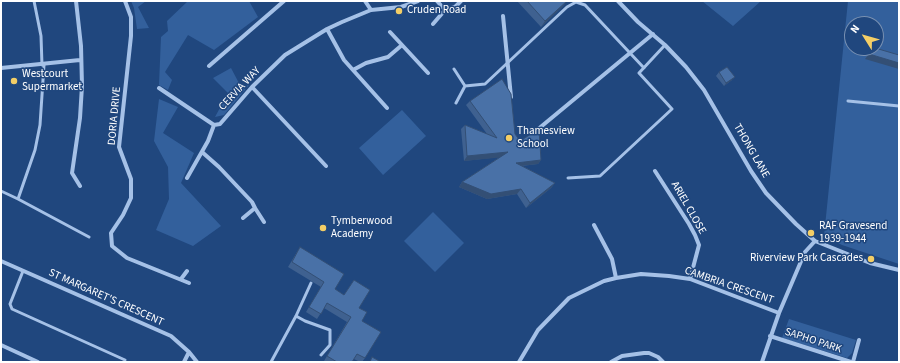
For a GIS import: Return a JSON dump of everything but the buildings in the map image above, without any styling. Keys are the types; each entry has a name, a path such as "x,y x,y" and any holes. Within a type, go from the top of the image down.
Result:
{"street":[{"path":"80,186 72,173 80,118 82,86 80,60 81,46 76,2 82,1"},
{"name":"DORIA DRIVE","path":"125,1 131,17 131,36 119,147 131,178 130,198 123,215 112,233 112,246 127,258 189,283"},
{"path":"209,66 284,1"},
{"path":"365,1 371,10"},
{"name":"CERVIA WAY","path":"187,178 208,141 214,125 220,124 252,87 285,55 327,29 371,10 401,7 418,1"},
{"path":"437,1 445,10"},
{"path":"433,24 445,10 455,7 461,1"},
{"name":"THONG LANE","path":"618,1 681,61 704,90 751,171 766,193 815,241 870,263 899,270"},
{"path":"503,16 511,102"},
{"path":"327,29 341,56 387,108"},
{"path":"390,32 428,73"},
{"path":"537,130 653,34"},
{"path":"353,70 366,62 388,57 402,45"},
{"path":"1,68 43,65 80,60"},
{"path":"252,87 326,166"},
{"path":"159,88 214,125"},
{"path":"202,152 219,167 252,202 264,222"},
{"name":"ARIEL CLOSE","path":"656,171 689,224 699,245 690,279"},
{"path":"244,218 255,208"},
{"path":"594,224 612,259 616,278"},
{"path":"762,362 778,312 805,252 815,241"},
{"name":"ST MARGARET'S CRESCENT","path":"1,261 171,336 189,352 197,362"},
{"path":"181,279 186,271"},
{"name":"CAMBRIA CRESCENT","path":"519,362 538,330 569,298 604,281 616,278 641,274 690,279 778,312"},
{"name":"SAPHO PARK","path":"770,336 852,362 860,340"},
{"path":"1,345 38,362"},
{"path":"184,362 189,352"},
{"path":"611,362 622,356 644,353 649,353 658,357 663,362"}],"lane":[{"path":"18,200 35,150 39,131 43,94 42,36 34,1"},
{"path":"465,86 484,85 567,7 576,2 585,5 644,68"},
{"path":"568,178 600,176 672,109 639,73 665,45"},
{"path":"454,70 465,86"},
{"path":"456,103 465,86"},
{"path":"848,101 899,106"},
{"path":"1,191 89,237"},
{"path":"23,271 10,304 12,309 125,360"},
{"path":"271,362 296,316 311,283"},
{"path":"296,316 330,330 330,345 321,355"}],"shaded area":[{"path":"131,1 146,1 138,7 149,28 137,29 134,8"},
{"path":"188,1 249,1 258,17 214,50 188,35 165,72 172,80 168,90 159,85 161,37 168,31 167,21"},
{"path":"702,1 761,1 733,26"},
{"path":"848,1 899,1 899,264 842,245 824,236 844,40 844,56 884,56 884,16 846,16"},
{"path":"231,68 241,87 249,85 224,115 215,117 228,93 213,78"},
{"path":"159,99 178,107 163,133 194,153 181,183 221,226 193,246 156,230 169,199 168,167 154,141"},
{"path":"402,110 426,136 383,175 359,148"},
{"path":"433,212 464,243 435,272 404,241"},
{"path":"789,319 856,340 852,353 847,358 782,338"}],"place":[{"name":"Cruden Road","path":"399,11"},
{"name":"Westcourt Supermarket","path":"14,81"},
{"name":"Thamesview School","path":"509,138"},
{"name":"Tymberwood Academy","path":"323,228"},
{"name":"RAF Gravesend 1939-1944","path":"811,233"},
{"name":"Riverview Park Cascades","path":"871,259"}]}
